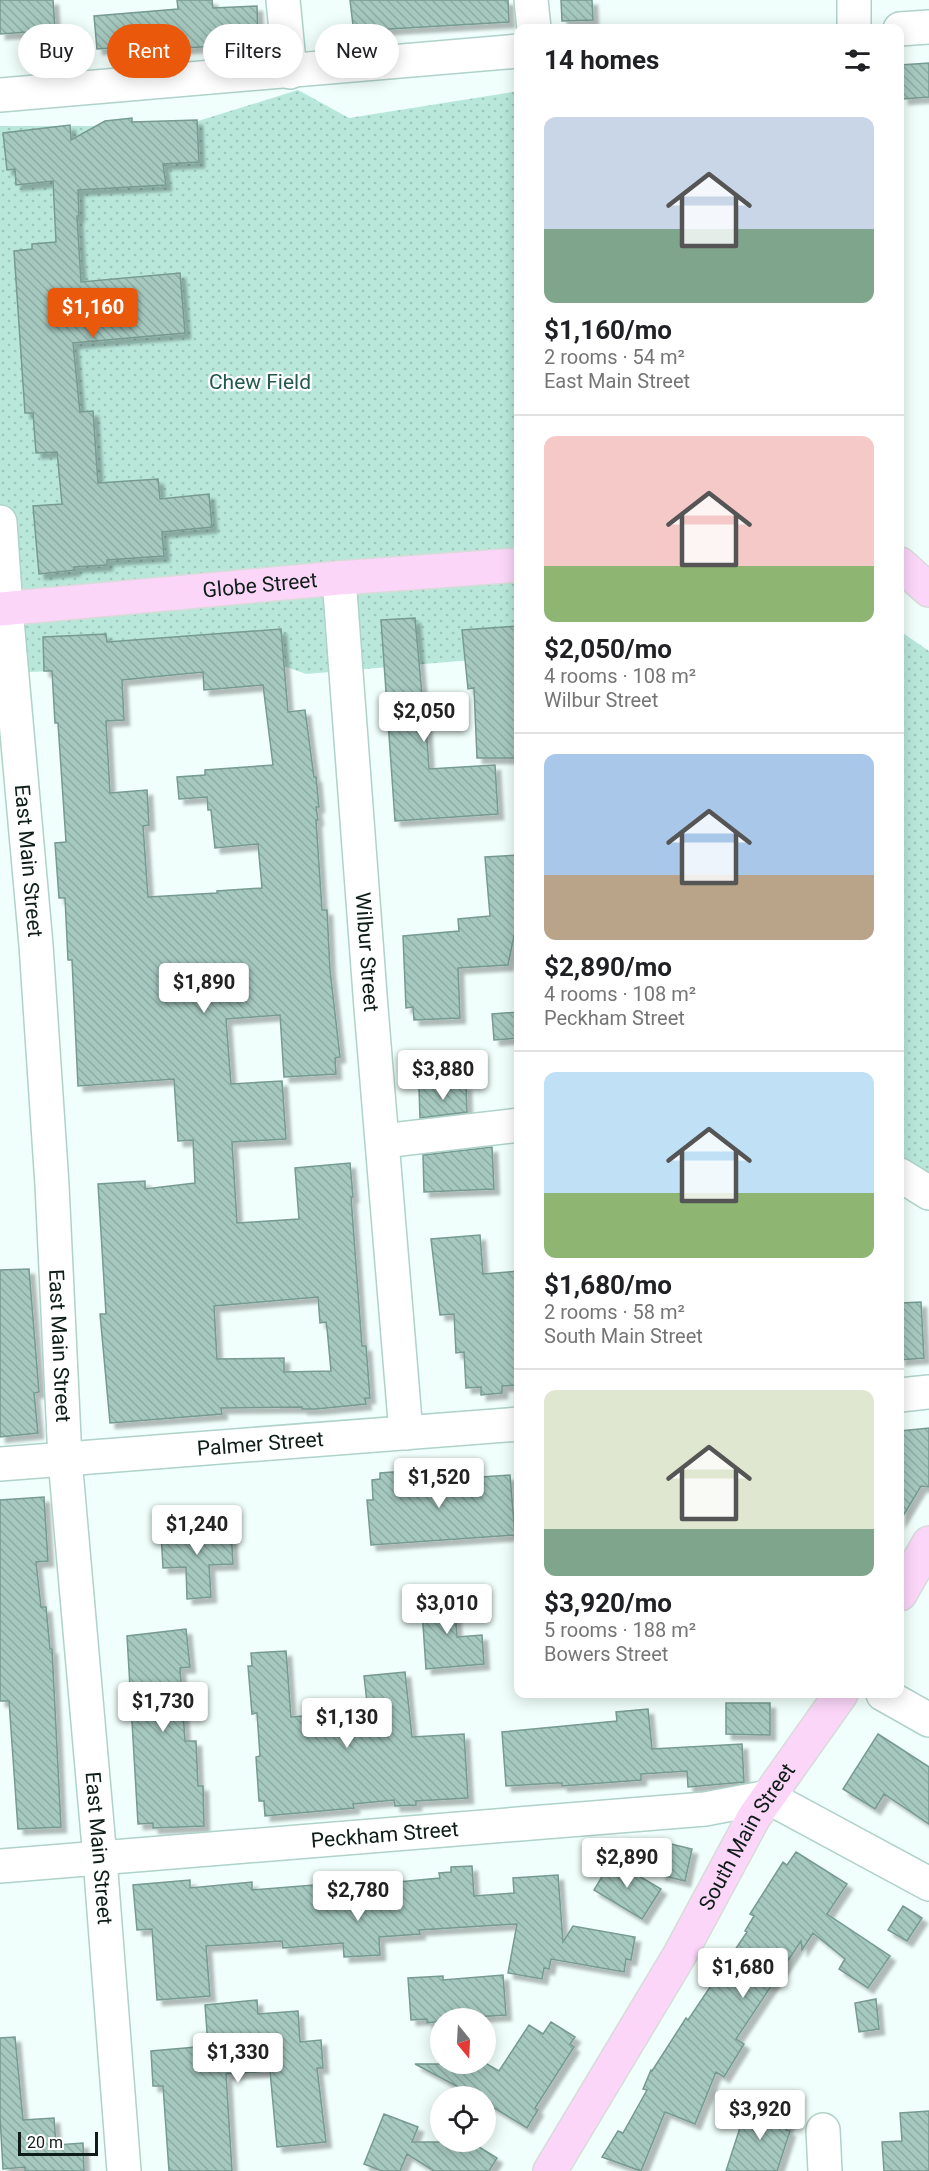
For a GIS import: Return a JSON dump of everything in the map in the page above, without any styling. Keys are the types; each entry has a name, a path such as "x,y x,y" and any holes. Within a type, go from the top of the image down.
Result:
{"main road":[{"name":"Globe Street","path":"3,609 339,578 514,565"},
{"path":"904,568 929,590"},
{"path":"904,1587 929,1543"},
{"name":"South Main Street","path":"550,2171 679,1956 754,1817 838,1698"}],"street":[{"path":"283,0 285,24"},
{"path":"531,0 534,24"},
{"path":"854,0 854,24"},
{"path":"904,29 929,27"},
{"path":"303,71 514,51"},
{"path":"0,95 214,78"},
{"name":"East Main Street","path":"0,522 3,609 36,945 52,1185 65,1459 100,1859 124,2171"},
{"name":"Wilbur Street","path":"339,578 406,1432"},
{"path":"383,1141 514,1126"},
{"path":"904,1177 929,1193"},
{"path":"904,1395 929,1392"},
{"name":"Palmer Street","path":"0,1464 514,1424"},
{"path":"890,1698 929,1720"},
{"path":"768,1797 929,1884"},
{"name":"Peckham Street","path":"0,1866 705,1809 768,1797"},
{"path":"823,2130 825,2171"}],"green space":[{"name":"Chew Field","path":"298,90 349,118 514,92 514,656 306,674 270,661 8,673 0,545 0,126 182,126"},
{"path":"904,634 929,651 929,1190 904,1175"}],"building":[{"path":"0,0 53,0 55,24 18,24 18,33 0,34"},
{"path":"177,0 212,0 213,8 257,6 258,24 203,24 203,47 191,48 191,24 107,24 107,48 97,49 94,16 178,9"},
{"path":"350,0 508,0 509,22 399,28 399,24 353,24"},
{"path":"561,0 592,0 593,20 562,21"},
{"path":"929,63 929,97 904,99 904,65"},
{"path":"132,118 132,122 197,120 199,162 163,164 166,185 78,190 79,216 77,216 81,282 180,273 185,333 73,343 80,412 93,411 98,483 158,479 160,499 209,494 212,527 162,532 164,556 107,560 107,565 74,567 75,570 39,574 33,506 62,504 57,452 36,453 33,413 25,413 14,251 32,249 32,244 56,242 53,181 16,185 15,169 7,170 3,133 70,125 71,140 105,121"},
{"path":"415,618 422,695 424,695 429,769 495,765 498,814 395,821 381,620"},
{"path":"514,626 514,758 477,758 474,688 468,689 462,630"},
{"path":"281,629 288,712 305,710 314,777 316,777 319,807 316,807 318,820 316,820 322,910 327,910 330,970 340,1057 335,1058 336,1074 284,1077 280,1015 226,1019 231,1084 282,1081 286,1139 232,1142 237,1223 299,1219 295,1168 350,1163 362,1346 366,1346 370,1398 365,1398 366,1404 316,1409 302,1409 302,1407 221,1408 222,1414 110,1423 100,1314 106,1314 98,1184 145,1181 145,1189 195,1183 193,1140 178,1141 174,1079 78,1086 72,960 68,960 65,898 59,898 55,843 66,842 58,723 55,723 52,671 44,671 43,637 106,634 107,642","holes":["203,672 204,690 263,685 273,765 205,770 205,775 177,777 179,799 207,797 208,810 211,810 215,848 258,844 262,888 148,897 143,826 149,825 147,790 110,793 106,721 124,720 122,680","318,1297 320,1323 326,1322 331,1371 284,1372 284,1358 217,1359 214,1306"]},
{"path":"514,855 514,936 508,965 458,968 460,1018 414,1020 413,1007 406,1008 403,936 459,931 458,919 490,916 485,857"},
{"path":"514,1012 514,1038 494,1040 492,1014"},
{"path":"466,1085 467,1112 420,1118 419,1088"},
{"path":"492,1147 494,1189 424,1192 423,1155"},
{"path":"480,1235 483,1274 514,1271 514,1385 502,1386 502,1393 481,1395 481,1387 466,1388 464,1352 456,1353 454,1314 440,1315 431,1239"},
{"path":"29,1269 39,1392 34,1393 38,1433 0,1437 0,1270"},
{"path":"921,1302 924,1358 904,1360 904,1303"},
{"path":"929,1428 929,1487 921,1486 904,1514 904,1431"},
{"path":"406,1471 407,1482 510,1475 514,1535 371,1545 367,1500 373,1500 372,1480 380,1479 380,1473"},
{"path":"44,1497 48,1561 36,1562 41,1607 46,1607 50,1649 52,1649 61,1827 18,1829 9,1701 0,1701 0,1500"},
{"path":"231,1529 233,1564 209,1565 211,1597 187,1599 186,1567 163,1568 161,1533"},
{"path":"454,1593 457,1637 482,1635 484,1664 426,1669 421,1595"},
{"path":"186,1629 190,1667 180,1668 185,1741 196,1741 198,1786 203,1786 204,1826 153,1828 153,1823 138,1824 127,1636"},
{"path":"286,1651 291,1717 368,1711 364,1676 405,1672 412,1737 464,1734 468,1798 416,1801 416,1805 395,1806 394,1800 353,1804 354,1808 265,1816 264,1801 259,1801 256,1757 260,1756 257,1713 252,1714 248,1666 252,1666 251,1653"},
{"path":"726,1703 770,1703 770,1735 726,1734"},
{"path":"648,1709 652,1749 742,1744 744,1782 688,1787 687,1771 641,1774 641,1780 562,1786 562,1783 556,1783 506,1786 502,1732 617,1721 616,1712"},
{"path":"878,1734 929,1767 929,1824 884,1794 875,1809 843,1789"},
{"path":"667,1843 692,1849 685,1881 660,1875"},
{"path":"796,1852 847,1884 827,1914 890,1956 868,1988 839,1969 845,1959 813,1933 802,1950 801,1941 736,2039 744,2044 724,2077 716,2072 695,2124 665,2112 641,2171 602,2157 618,2131 623,2133 647,2090 643,2089 651,2070 686,2018 688,2020 747,1932 745,1931 754,1916 750,1914 783,1862 787,1865"},
{"path":"612,1860 661,1889 642,1919 594,1890"},
{"path":"472,1866 474,1896 514,1893 513,1878 558,1875 563,1942 573,1926 635,1937 631,1960 626,1959 624,1972 551,1959 549,1969 544,1968 542,1979 508,1973 517,1924 419,1930 420,1934 379,1937 380,1955 344,1957 343,1943 283,1948 282,1941 206,1946 210,1996 157,2000 152,1929 137,1930 133,1885 190,1880 190,1888 252,1882 252,1890 376,1880 376,1884 440,1878 439,1873 451,1872 451,1867"},
{"path":"903,1906 922,1918 907,1941 888,1930"},
{"path":"503,1975 506,2015 496,2016 496,2008 430,2008 430,2023 427,2023 427,2019 411,2020 408,1978 443,1976 443,1980"},
{"path":"876,1999 879,2029 859,2032 855,2003"},
{"path":"257,2000 258,2014 298,2011 300,2042 321,2040 323,2068 317,2068 326,2142 277,2147 270,2071 226,2074 232,2171 169,2171 163,2086 153,2086 151,2051 208,2046 205,2005"},
{"path":"551,2022 575,2037 570,2044 574,2047 535,2108 538,2110 527,2128 496,2109 496,2086 456,2086 434,2074 496,2074 496,2069 499,2071 529,2025 543,2034"},
{"path":"15,2037 23,2120 54,2118 56,2145 83,2143 84,2171 25,2171 25,2167 3,2169 0,2117 0,2038"},
{"path":"415,2064 430,2064 430,2072"},
{"path":"748,2103 790,2118 786,2130 790,2131 777,2171 726,2171"},
{"path":"929,2111 929,2171 884,2171 882,2142 902,2141 900,2113"},
{"path":"384,2114 418,2127 412,2142 430,2142 430,2152 487,2152 497,2158 489,2171 434,2171 407,2154 400,2171 382,2171 364,2164"}]}
